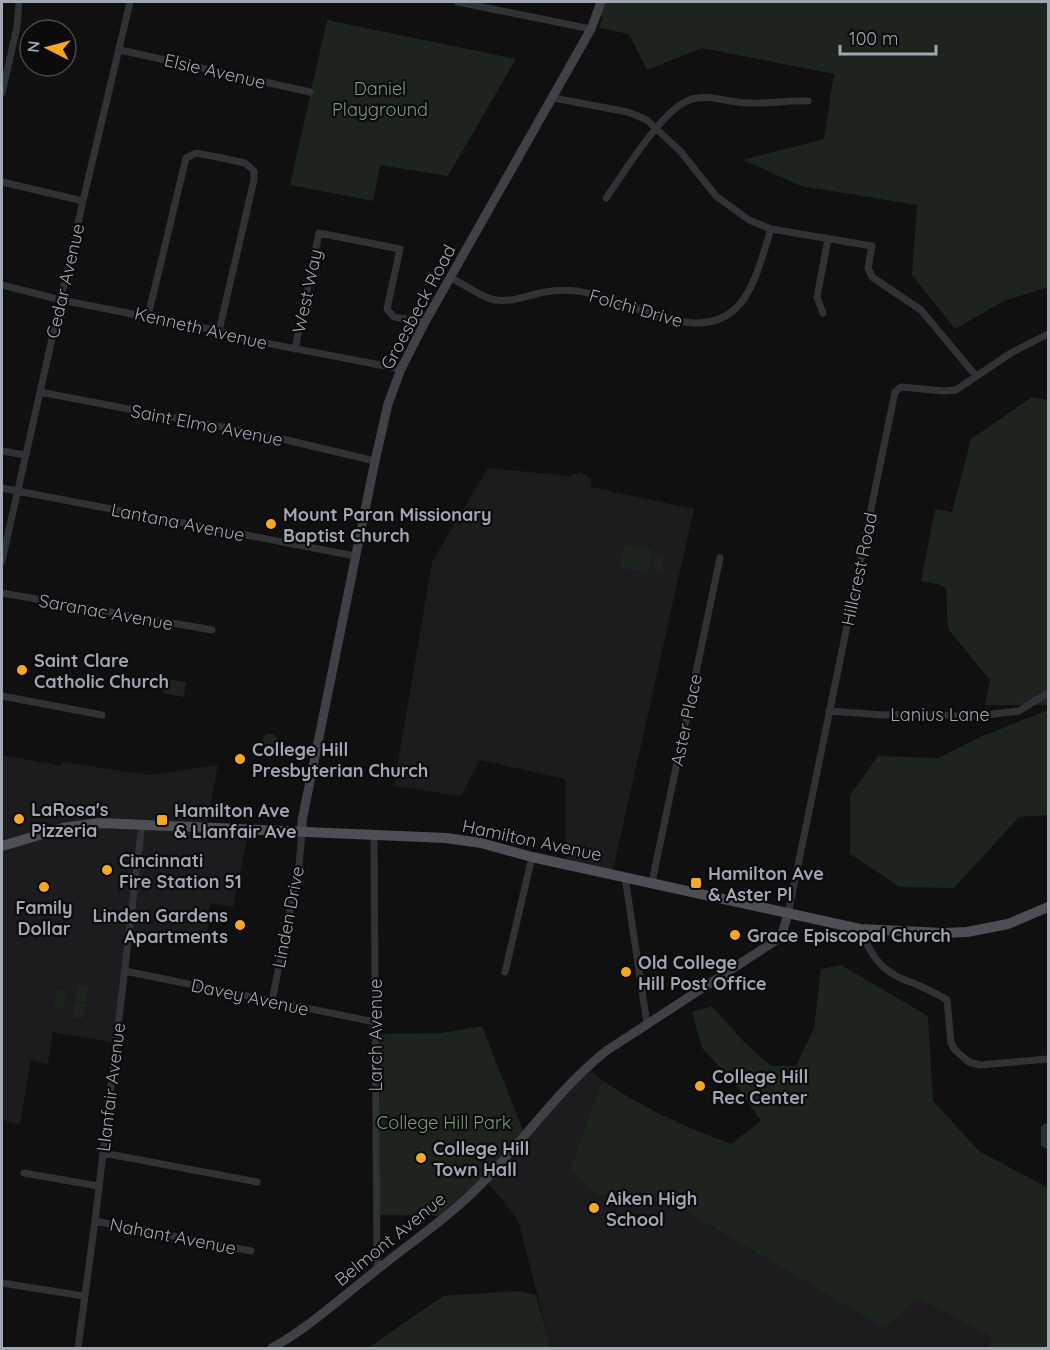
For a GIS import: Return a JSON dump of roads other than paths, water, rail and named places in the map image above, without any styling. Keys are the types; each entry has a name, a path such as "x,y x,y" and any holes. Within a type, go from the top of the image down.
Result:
{"main road":[{"name":"Hamilton Avenue","path":"2,846 63,828 84,824 113,823 464,840 860,929 967,932 1008,924 1048,907"}],"street":[{"path":"2,93 17,27 19,2"},
{"name":"Cedar Avenue","path":"2,561 130,2"},
{"path":"458,2 591,29"},
{"name":"Groesbeck Road","path":"302,832 302,821 384,418 401,369 425,322 591,29 601,2"},
{"name":"Elsie Avenue","path":"120,50 310,92"},
{"path":"553,98 638,115 657,128 681,152 716,196 749,220 771,229 872,246 868,268 872,277 921,310 976,376"},
{"path":"606,198 657,128 679,105 698,98 747,103 808,101"},
{"path":"148,316 183,162 193,153 222,158 248,164 255,176 219,331"},
{"path":"2,182 83,201"},
{"name":"Folchi Drive","path":"451,278 488,297 500,300 517,300 554,291 580,292 597,295 679,322 706,323 728,315 747,295 771,229"},
{"name":"West Way","path":"295,349 319,233 400,249 387,309 394,317 425,322"},
{"path":"823,312 817,297 828,238"},
{"name":"Kenneth Avenue","path":"2,285 62,300 219,331 240,338 401,369"},
{"name":"Hillcrest Road","path":"788,914 895,393 901,387 956,390 1011,353 1048,334"},
{"name":"Saint Elmo Avenue","path":"40,392 274,437 375,461"},
{"path":"2,451 25,455"},
{"name":"Lantana Avenue","path":"2,488 356,556"},
{"name":"Aster Place","path":"652,882 720,558"},
{"name":"Saranac Avenue","path":"2,593 212,630"},
{"name":"Lanius Lane","path":"830,711 969,717 1019,711 1046,694"},
{"path":"2,696 102,715"},
{"name":"Llanfair Avenue","path":"78,1348 142,824"},
{"name":"Linden Drive","path":"272,1001 299,865 302,832"},
{"name":"Larch Avenue","path":"374,836 377,1270"},
{"path":"506,972 532,857"},
{"path":"625,877 647,1024"},
{"name":"Belmont Avenue","path":"272,1348 303,1330 462,1203 498,1167 556,1098 587,1066 606,1051 775,941 782,934 788,914"},
{"path":"860,929 875,960 885,970 895,977 930,989 947,1000 951,1043 955,1050 969,1062 980,1065 1048,1059"},
{"name":"Davey Avenue","path":"125,971 375,1022"},
{"path":"103,1153 257,1182"},
{"path":"24,1173 98,1186"},
{"name":"Nahant Avenue","path":"95,1221 251,1251"},
{"path":"2,1283 83,1296"}],"place":[{"name":"Mount Paran Missionary Baptist Church","path":"271,524"},
{"name":"Saint Clare Catholic Church","path":"22,670"},
{"name":"College Hill Presbyterian Church","path":"240,759"},
{"name":"LaRosa's Pizzeria","path":"19,819"},
{"name":"Hamilton Ave & Llanfair Ave","path":"162,820"},
{"name":"Cincinnati Fire Station 51","path":"107,870"},
{"name":"Hamilton Ave & Aster Pl","path":"696,883"},
{"name":"Family Dollar","path":"44,887"},
{"name":"Linden Gardens Apartments","path":"240,925"},
{"name":"Grace Episcopal Church","path":"735,935"},
{"name":"Old College Hill Post Office","path":"626,972"},
{"name":"College Hill Rec Center","path":"700,1086"},
{"name":"College Hill Town Hall","path":"421,1158"},
{"name":"Aiken High School","path":"594,1208"}],"park label":[{"name":"Daniel Playground","path":"380,98"},
{"name":"College Hill Park","path":"444,1122"}]}
